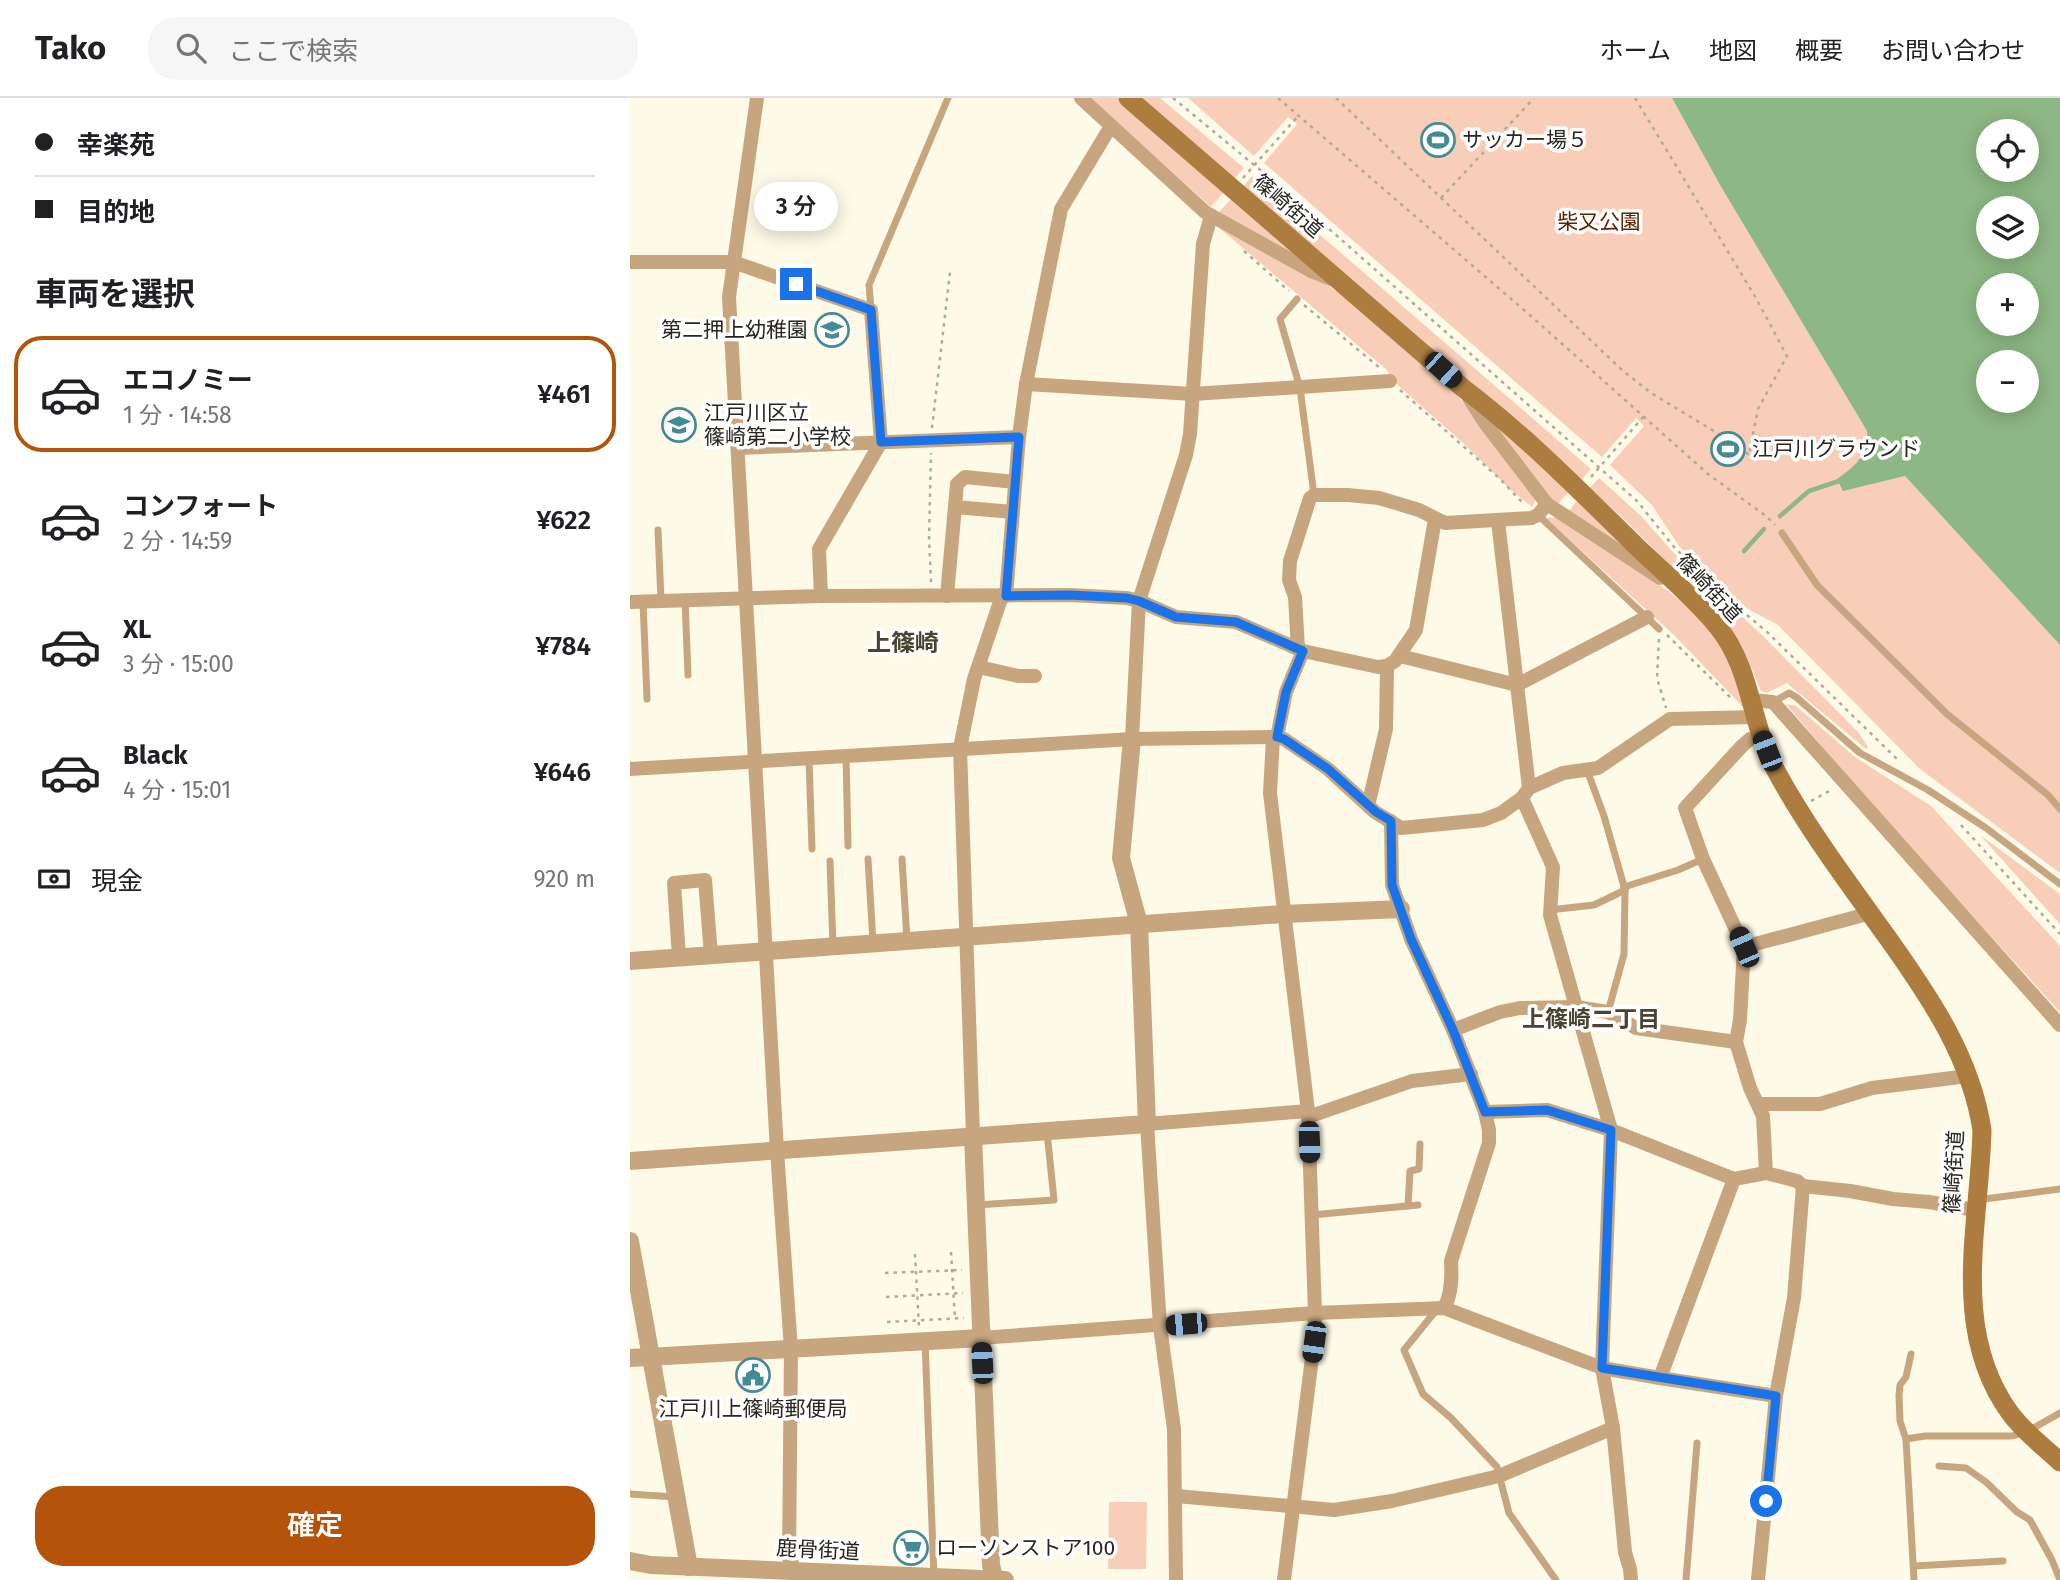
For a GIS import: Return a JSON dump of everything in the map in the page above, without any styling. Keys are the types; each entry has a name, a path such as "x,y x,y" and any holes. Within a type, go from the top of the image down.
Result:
{"main road":[{"name":"篠崎街道","path":"1128,98 1463,388 1485,404 1583,493 1689,597 1719,628 1731,645 1741,666 1751,713 1774,768 1804,820 1928,995 1968,1076 1979,1109 1982,1130 1971,1268 1978,1338 1983,1359 1995,1389 2011,1415 2060,1462"}],"street":[{"path":"757,98 729,297 777,1151 791,1349 789,1558 799,1576"},
{"path":"1081,98 1211,216 1311,271 1345,285"},
{"path":"994,1580 991,1565 972,1136 960,738 979,667 1004,596 1026,384 1061,209 1111,126"},
{"path":"1176,1580 1174,1429 1160,1326 1147,1124 1139,924 1121,858 1132,739 1139,601 1186,455 1190,434 1203,244 1211,216"},
{"path":"630,262 733,262 871,310 881,442 819,549 821,596"},
{"path":"1026,384 1193,394 1390,381"},
{"path":"1463,388 1542,509 1689,597"},
{"path":"738,448 1019,437"},
{"path":"947,596 957,484 965,477 1015,482"},
{"path":"1284,1580 1314,1342 1315,1313 1308,1114 1270,793 1275,737 1300,650 1295,597 1289,580 1290,561 1310,498 1314,495 1379,498 1419,510 1445,523 1531,518 1542,509"},
{"path":"955,507 1013,512"},
{"path":"636,602 821,596 1070,595 1127,598 1176,617 1236,622 1300,650 1378,667 1387,666 1400,656 1416,629 1435,519"},
{"path":"1498,521 1517,685 1526,793 1553,867 1549,910 1611,1130 1602,1368 1613,1428 1625,1552 1631,1580"},
{"path":"1400,656 1517,685 1647,617"},
{"path":"1367,806 1386,729 1387,666"},
{"path":"979,667 1018,676 1035,676"},
{"path":"630,769 1132,739 1275,737 1284,739 1328,769 1367,806 1401,828 1483,820 1501,813 1526,793 1563,773 1598,768 1670,719 1751,713 1773,702 2060,1025"},
{"path":"1751,713 1750,739 1685,808 1703,859 1744,947 1740,1020 1736,1042 1750,1087 1763,1116 1766,1173"},
{"path":"1391,821 1392,885 1411,939 1471,1074 1489,1130 1489,1143 1451,1261 1452,1278 1448,1301 1441,1308"},
{"path":"679,957 674,883 705,880 711,955"},
{"path":"630,961 1283,914 1401,909"},
{"path":"1744,947 1871,913"},
{"path":"1453,1030 1500,1012 1520,1008 1576,1007 1608,1012 1636,1028 1736,1042"},
{"path":"630,1161 1308,1114 1412,1081 1471,1074"},
{"path":"1759,1104 1821,1104 1872,1088 1968,1076"},
{"path":"1485,1112 1547,1110 1611,1130 1734,1180 1766,1173 1797,1181 1803,1186 1893,1199 1976,1205"},
{"path":"1660,1378 1734,1180"},
{"path":"1758,1580 1776,1396 1794,1298 1803,1186"},
{"path":"630,1241 689,1567"},
{"path":"630,1358 791,1349 922,1335 981,1338 1315,1313 1441,1308 1602,1368 1776,1396"},
{"path":"1176,1496 1334,1510 1392,1501 1499,1476 1613,1428"},
{"name":"鹿骨街道","path":"630,1561 651,1565 799,1576 1006,1580"}],"lane":[{"path":"871,310 869,285 947,98"},
{"path":"1297,299 1280,319 1300,388 1314,495"},
{"path":"1542,509 1659,629"},
{"path":"658,530 661,600"},
{"path":"1782,533 1816,585 1947,714 2048,795 2060,809"},
{"path":"685,599 688,675"},
{"path":"636,602 647,699"},
{"path":"1773,702 1789,693 1796,697 1860,753 1927,790 1986,828 2060,884"},
{"path":"846,755 848,846"},
{"path":"808,758 812,849"},
{"path":"1587,770 1625,888 1625,954 1608,1012"},
{"path":"868,859 873,943"},
{"path":"902,859 907,940"},
{"path":"1549,910 1594,905 1625,888 1703,859"},
{"path":"830,860 833,946"},
{"path":"975,1205 1054,1200 1047,1131"},
{"path":"1408,1206 1410,1171 1419,1169 1420,1144"},
{"path":"1976,1205 2060,1189"},
{"path":"1312,1215 1418,1205"},
{"path":"1441,1308 1404,1350 1423,1394 1451,1418 1497,1467 1509,1513 1556,1580"},
{"path":"922,1335 934,1578"},
{"path":"1911,1354 1899,1395 1900,1421 1906,1439 1914,1580"},
{"path":"1906,1439 1925,1436 2012,1436 2026,1432 2060,1413"},
{"path":"1686,1580 1697,1443"},
{"path":"1939,1466 1966,1468 2030,1520 2060,1580"},
{"path":"630,1494 678,1498"},
{"path":"1914,1566 2003,1561"}],"path":[{"path":"1173,98 1293,197 1637,501 1674,547 1718,591 1766,631"},
{"path":"1278,98 1708,474 1766,516 1782,533"},
{"path":"1336,98 1622,370 1651,393 1749,455 1758,409 1787,356 1756,298 1635,98"},
{"path":"1440,198 1534,98"},
{"path":"1249,172 1299,115"},
{"path":"1594,474 1644,416"},
{"path":"1659,629 1751,713"},
{"path":"1659,629 1657,678 1670,719"},
{"path":"1807,802 1845,783"},
{"path":"951,1252 954,1327"},
{"path":"915,1254 918,1320 922,1335"},
{"path":"885,1273 968,1269"},
{"path":"886,1297 968,1292"},
{"path":"887,1322 967,1318"}],"green space":[{"path":"1090,98 1118,98 1225,191 1211,207"},
{"path":"1141,98 1160,98 1244,168 1234,179"},
{"name":"柴又公園","path":"1188,98 1672,98 1720,185 1867,431 1866,447 1860,459 1837,479 1843,490 1905,476 2060,645 2060,873 1920,769 1778,625 1737,603 1679,546 1652,505 1610,465 1644,426 1636,418 1602,457 1264,163 1297,124 1288,117 1254,156"},
{"path":"1252,176 1591,469 1581,480 1243,187"},
{"path":"1232,198 1311,265 1218,213"},
{"path":"1218,227 1307,272 1355,303 1441,377 1483,425 1534,495 1532,507 1394,382 1387,370"},
{"path":"1489,419 1569,491 1557,506"},
{"path":"1599,478 1641,516 1672,551 1765,638 1858,732 1868,747 1866,749 1787,683 1767,693 1761,691 1743,648 1729,625 1590,488"},
{"path":"1577,501 1581,505 1644,562 1566,514"},
{"path":"1558,517 1638,569 1703,621 1733,666 1745,709 1674,635 1546,518"},
{"path":"1786,704 1796,706 1855,757 1931,806 2060,946 2060,1012 1882,817"},
{"path":"1980,835 2060,894 2060,924 2050,913"},
{"path":"1109,1502 1147,1502 1146,1569 1108,1569"}],"shaded area":[{"path":"1672,98 2060,98 2060,645 1905,476 1843,491 1837,479 1860,459 1866,447 1867,431 1720,185"}],"waterway":[{"path":"1780,516 1809,491 1842,480"},
{"path":"1744,551 1764,529"}],"place":[{"name":"サッカー場５","path":"1438,140"},
{"name":"第二押上幼稚園","path":"832,330"},
{"name":"江戸川区立 篠崎第二小学校","path":"679,425"},
{"name":"江戸川グラウンド","path":"1728,449"},
{"name":"江戸川上篠崎郵便局","path":"753,1375"},
{"name":"ローソンストア100","path":"911,1548"}],"district":[{"name":"上篠崎","path":"903,643"},
{"name":"上篠崎二丁目","path":"1591,1019"}],"route":[{"path":"796,284 871,310 881,442 1019,437 1006,596 1039,594 1127,598 1176,617 1236,622 1303,651 1286,692 1277,737 1328,769 1376,812 1391,821 1392,885 1411,939 1453,1030 1485,1112 1547,1110 1611,1130 1602,1368 1776,1396 1766,1501"}]}
